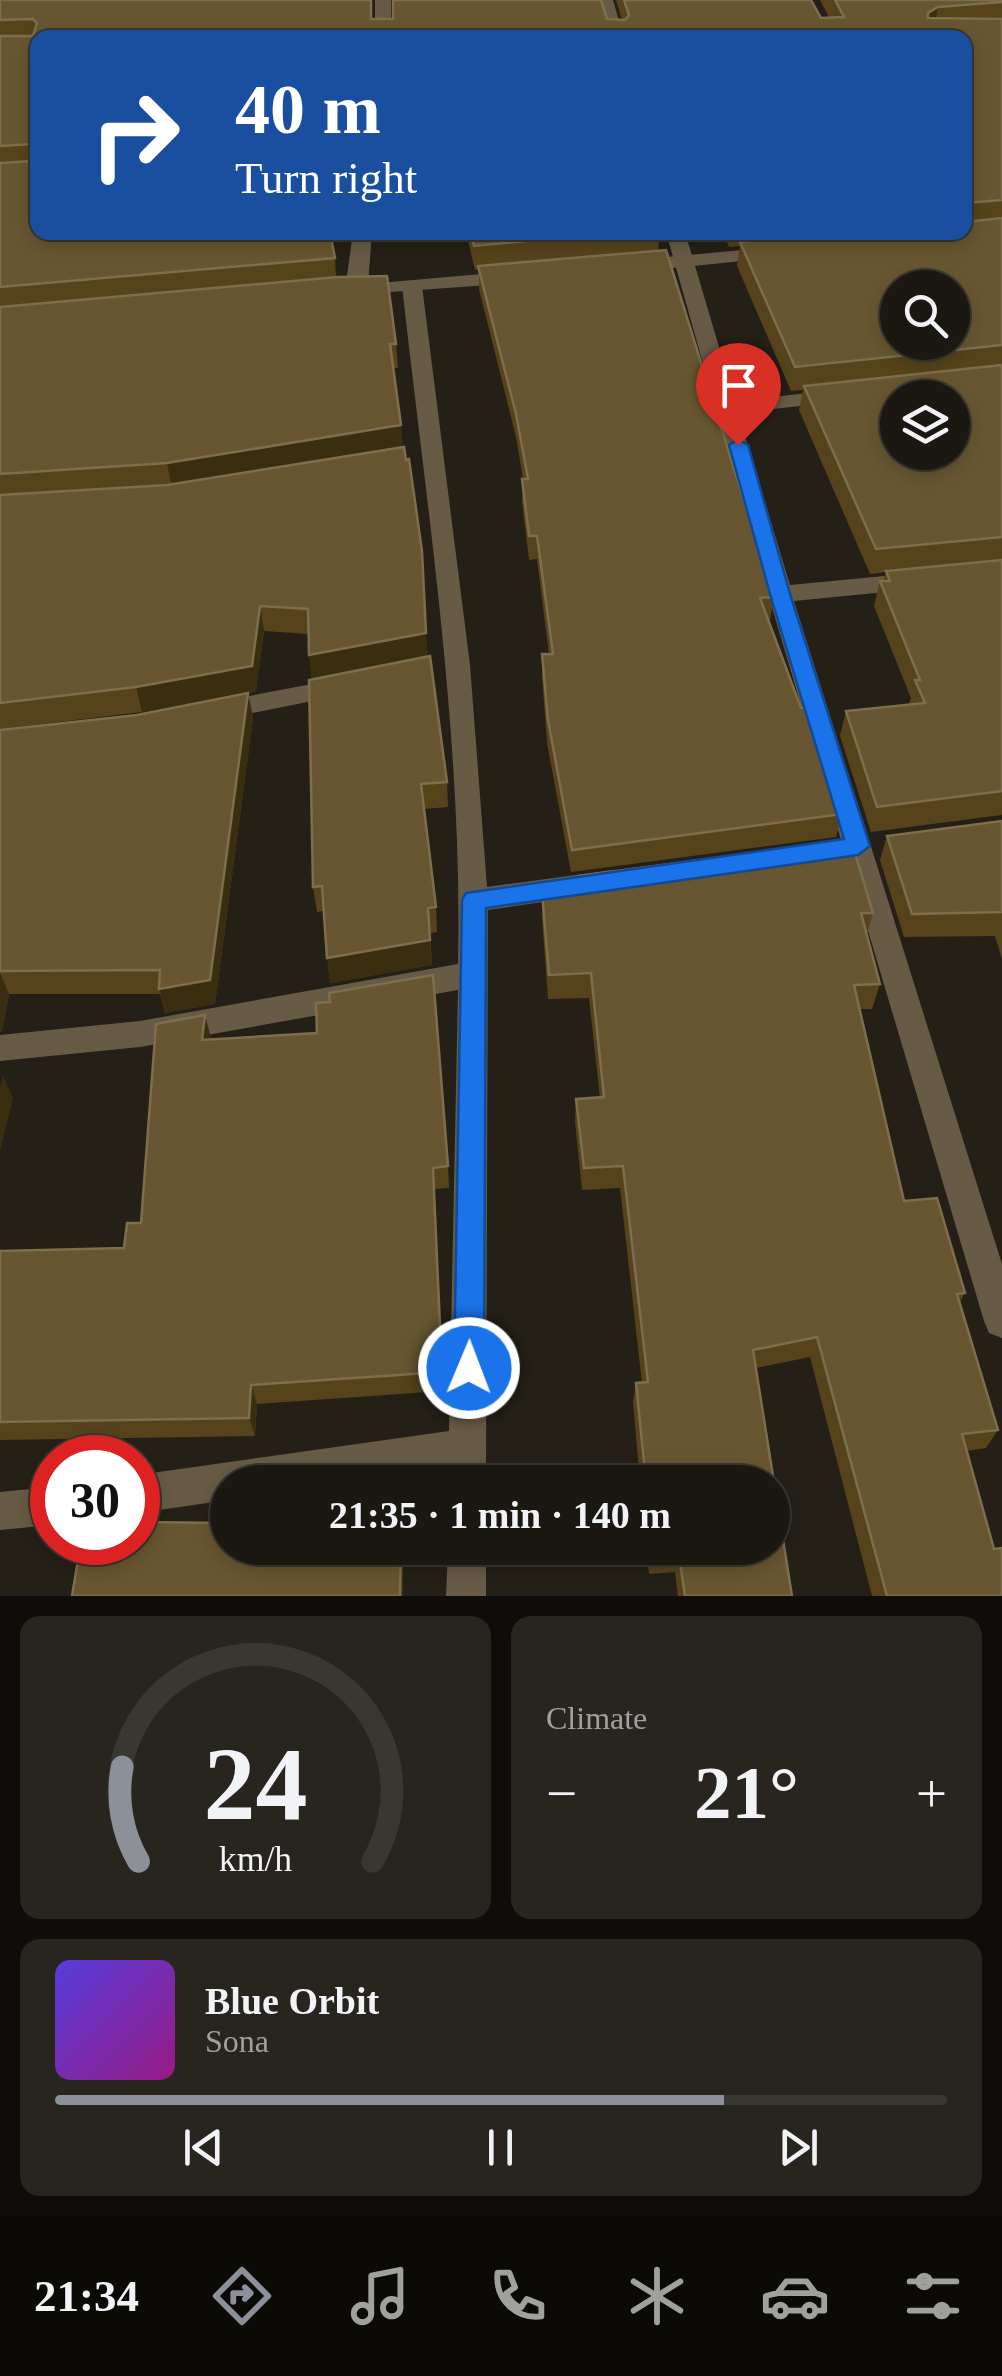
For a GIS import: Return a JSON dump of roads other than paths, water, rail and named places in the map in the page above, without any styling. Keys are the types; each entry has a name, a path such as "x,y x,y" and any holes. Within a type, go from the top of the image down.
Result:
{"street":[{"path":"382,0 382,30"},
{"path":"605,0 614,30"},
{"path":"361,240 348,292 529,276"},
{"path":"677,240 780,594 1002,1321"},
{"path":"606,268 799,250"},
{"path":"412,286 422,457 474,900 468,1465"},
{"path":"728,408 865,394"},
{"path":"780,594 946,578"},
{"path":"195,716 362,683"},
{"path":"820,851 894,842"},
{"path":"474,900 647,876"},
{"path":"0,1048 140,1034 476,974"},
{"path":"160,1492 210,1488"},
{"path":"0,1510 30,1508"},
{"path":"466,1565 466,1596"}]}
